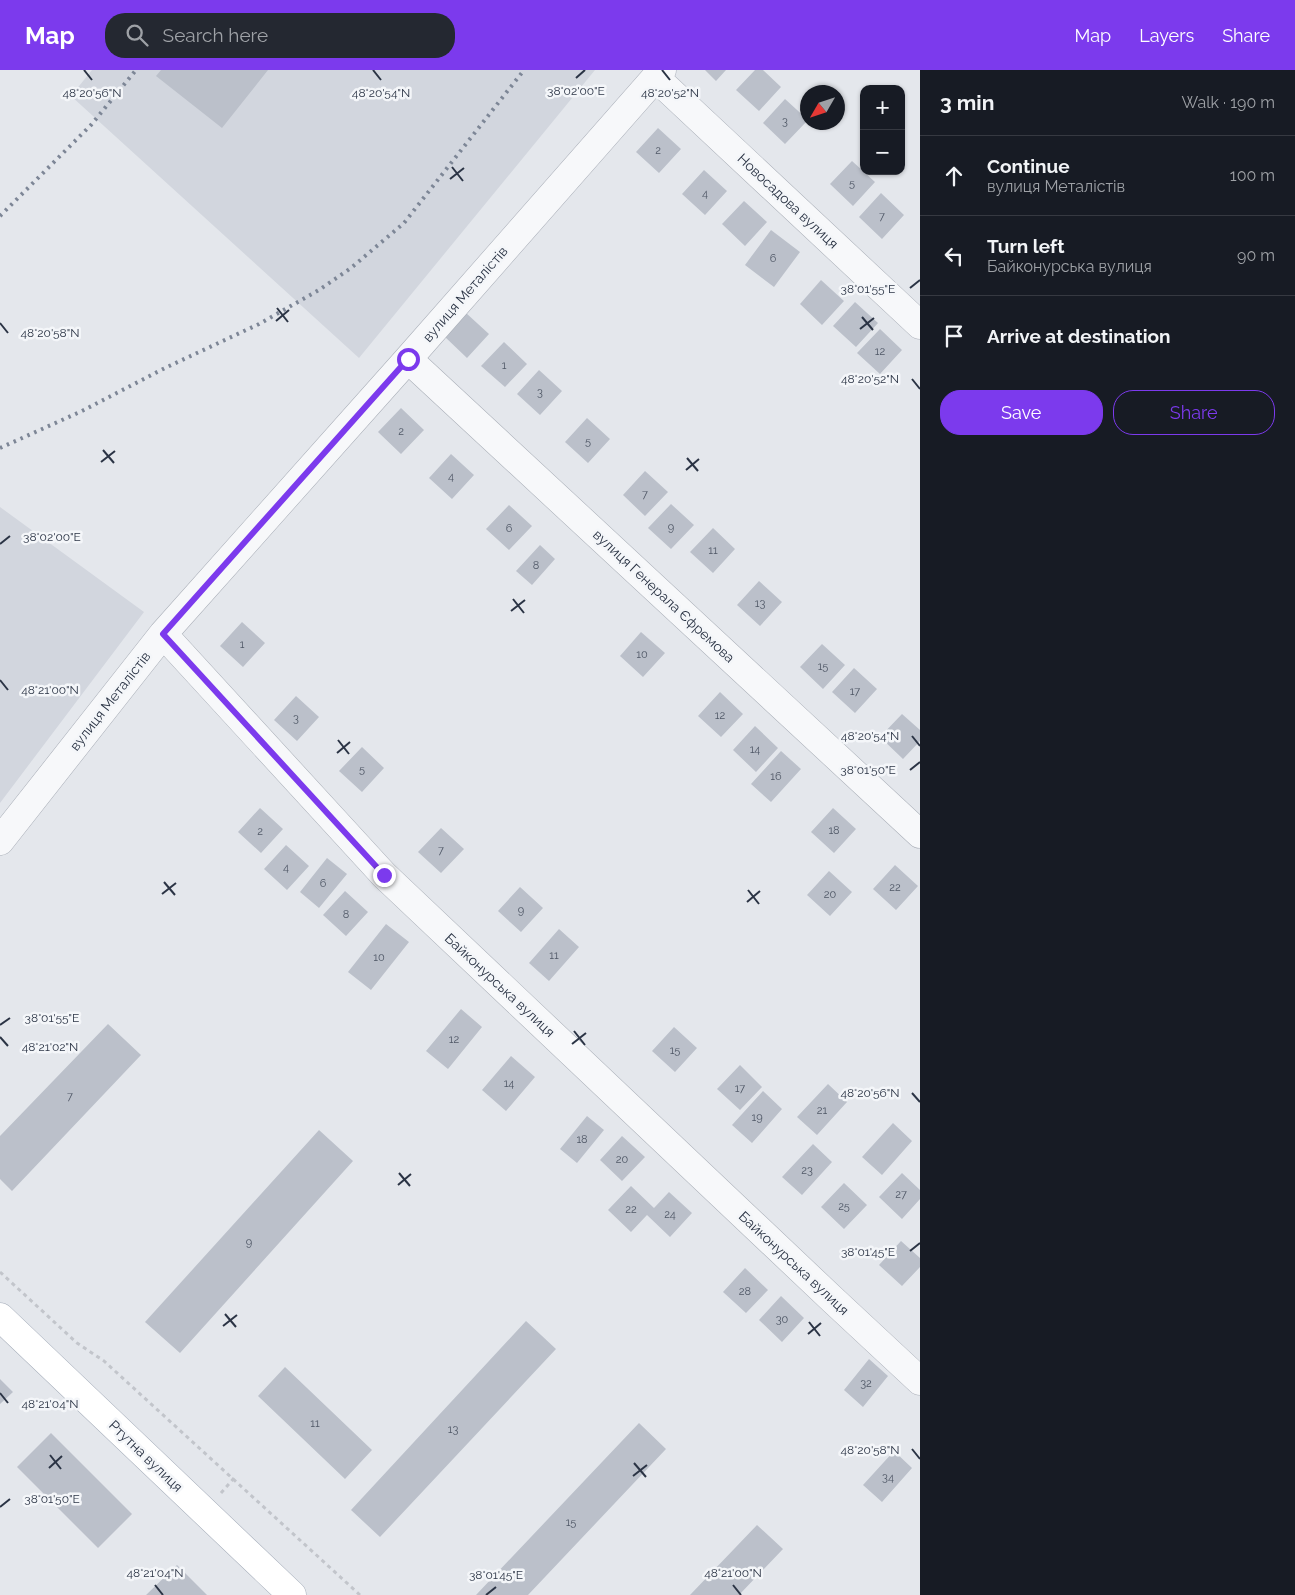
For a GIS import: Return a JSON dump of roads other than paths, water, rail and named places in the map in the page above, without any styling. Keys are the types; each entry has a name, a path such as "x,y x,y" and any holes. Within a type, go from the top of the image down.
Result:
{"main road":[{"name":"Ртутна вулиця","path":"0,1317 292,1595"}],"street":[{"name":"Новосадова вулиця","path":"659,74 920,325"},
{"name":"вулиця Металістів","path":"0,841 163,634 659,74"},
{"name":"вулиця Генерала Єфремова","path":"408,359 920,834"},
{"name":"Байконурська вулиця","path":"163,634 384,875 920,1381"}],"railway":[{"path":"0,216 91,125 136,70"},
{"path":"0,448 82,411 165,368 259,324 319,290 351,268 404,223 524,70"}]}
